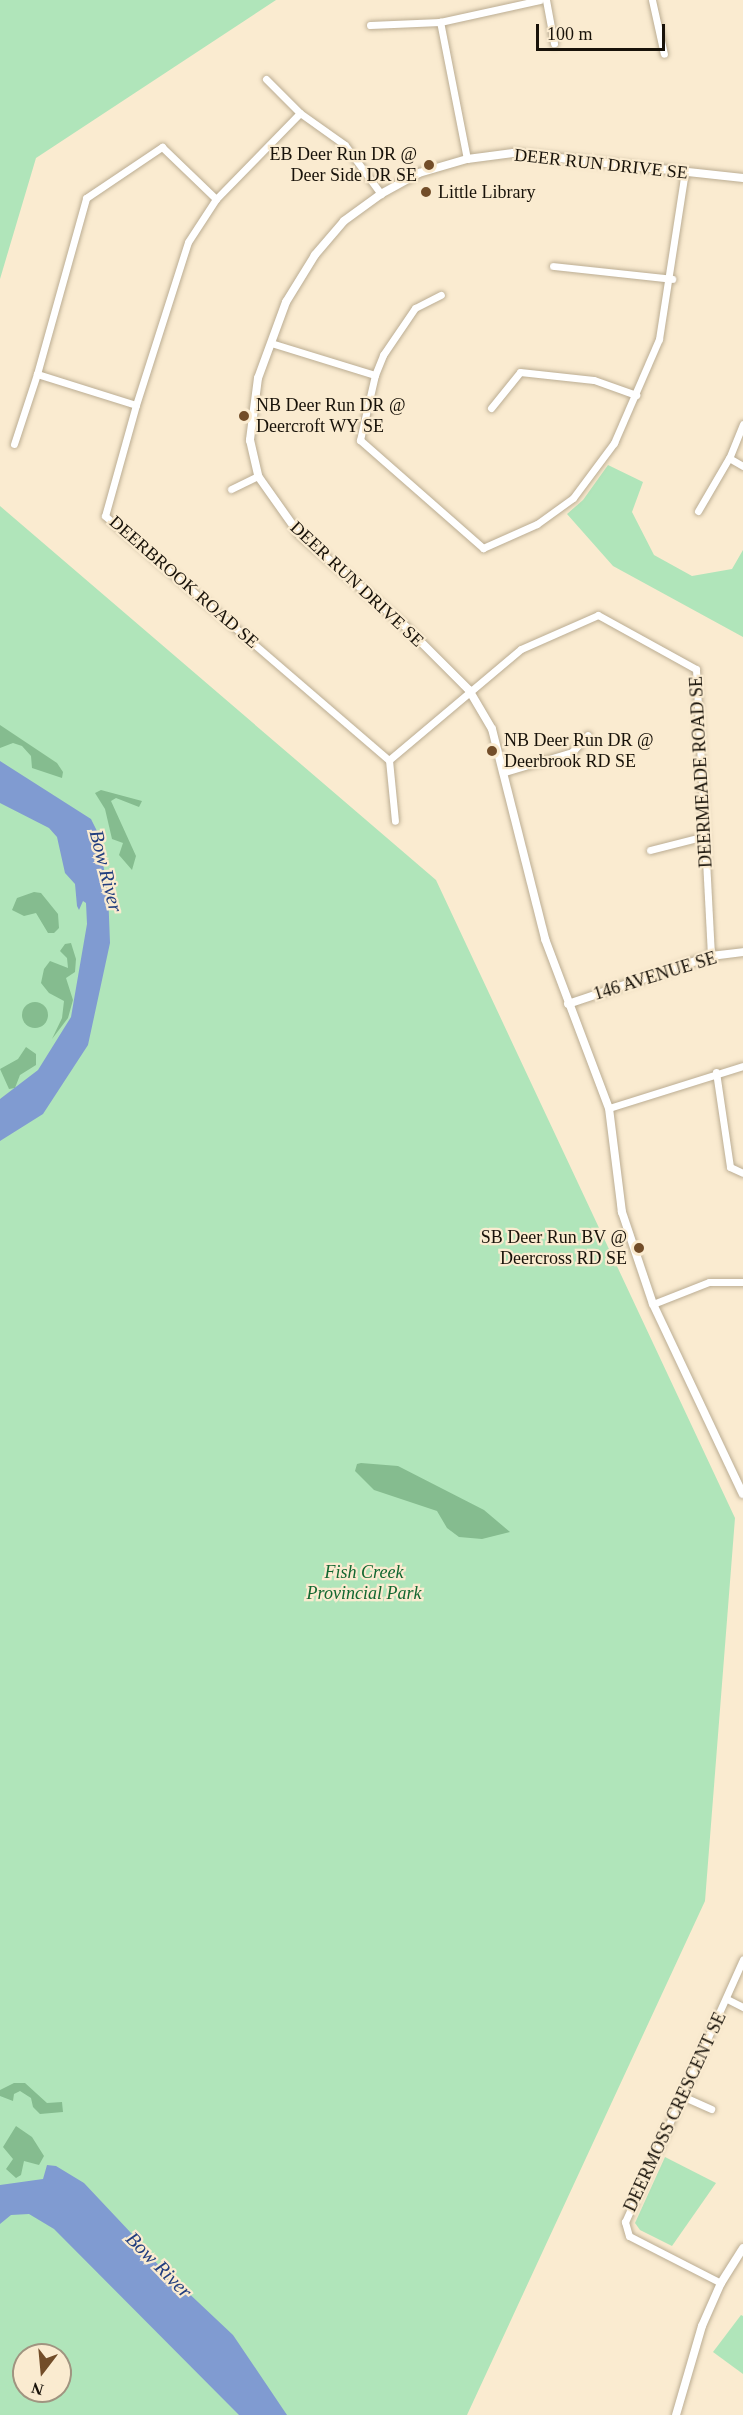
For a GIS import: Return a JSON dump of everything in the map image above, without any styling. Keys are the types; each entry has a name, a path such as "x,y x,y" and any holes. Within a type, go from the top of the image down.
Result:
{"street":[{"path":"370,25 440,22 540,0"},
{"path":"546,0 554,43"},
{"path":"652,0 664,54"},
{"path":"440,22 467,159"},
{"path":"266,79 300,113 345,145 381,194"},
{"name":"DEERBROOK ROAD SE","path":"300,113 216,199 188,242 135,405 105,516 389,760"},
{"path":"14,444 37,374 86,198 162,147 216,199"},
{"name":"DEER RUN DRIVE SE","path":"743,178 513,153 467,159 419,173 381,194 344,221 315,255 286,302 258,378 250,440 258,476 299,534 405,626 469,690 492,729 505,771 545,939 609,1108 622,1212 653,1304 743,1494"},
{"path":"441,295 415,308 383,355 375,375 360,440 483,548 537,524 573,498 614,443 659,339 672,279 685,172"},
{"path":"554,266 672,279"},
{"path":"271,343 375,375"},
{"path":"491,408 520,372 594,380 636,395"},
{"path":"37,374 135,405"},
{"path":"698,511 729,458 743,424"},
{"path":"729,458 743,466"},
{"path":"231,489 258,476"},
{"name":"DEERMEADE ROAD SE","path":"469,690 521,649 598,615 696,669 711,956"},
{"path":"395,821 389,760 469,690"},
{"path":"505,771 572,752 588,735"},
{"path":"650,850 705,836"},
{"name":"146 AVENUE SE","path":"568,1004 711,956 743,952"},
{"path":"609,1108 716,1072 743,1066"},
{"path":"716,1072 730,1167 743,1173"},
{"path":"653,1304 709,1282 743,1282"},
{"name":"DEERMOSS CRESCENT SE","path":"721,2283 630,2236 625,2229 625,2222 743,1959"},
{"path":"726,1999 743,2007"},
{"path":"682,2096 711,2109"},
{"path":"676,2415 702,2326 721,2283 743,2248"},
{"path":"680,2405 682,2415"}],"green space":[{"path":"0,0 276,0 36,158 0,279"},
{"path":"608,465 643,482 632,512 654,555 692,576 732,569 743,550 743,637 613,566 567,514 583,500"},
{"name":"Fish Creek Provincial Park","path":"0,506 436,880 735,1518 705,1901 467,2415 0,2415"},
{"path":"0,725 57,763 63,772 62,778 32,768 31,756 22,746 13,743 0,748"},
{"path":"101,790 142,801 139,807 116,798 111,801 136,856 132,870 119,855 123,843 112,839 105,809 95,793"},
{"path":"34,892 41,893 58,914 59,928 54,933 48,933 36,913 24,916 12,910 17,898"},
{"path":"71,943 76,959 75,972 66,978 73,1000 68,1018 52,1039 62,1018 64,1001 49,993 41,983 44,969 50,961 68,968 67,958 60,951 65,944"},
{"path":"35,1002 44,1006 48,1015 44,1024 35,1028 26,1024 22,1015 26,1006"},
{"path":"26,1047 36,1054 36,1065 20,1075 15,1088 9,1089 0,1069 18,1059"},
{"path":"357,1464 398,1466 484,1510 510,1532 482,1539 459,1537 447,1528 437,1511 374,1490 355,1471"},
{"path":"14,2083 25,2083 47,2103 62,2102 63,2112 40,2114 33,2107 31,2098 20,2091 14,2094 13,2101 0,2096 0,2090"},
{"path":"16,2126 32,2137 44,2156 39,2165 24,2161 21,2175 16,2178 6,2169 13,2159 3,2147"},
{"path":"665,2157 716,2183 672,2246 640,2230 635,2223"},
{"path":"741,2315 743,2316 743,2374 713,2352"}],"water":[{"path":"0,761 91,819 97,831 108,891 110,943 88,1045 43,1114 0,1141 0,1099 38,1070 71,1017 87,924 86,903 83,901 79,910 75,884 65,873 57,837 49,828 0,803"},
{"path":"47,2165 56,2166 84,2183 132,2234 146,2253 233,2335 287,2415 239,2415 54,2229 29,2214 11,2215 0,2224 0,2185 43,2179"}],"place":[{"name":"EB Deer Run DR @ Deer Side DR SE","path":"429,165"},
{"name":"Little Library","path":"426,192"},
{"name":"NB Deer Run DR @ Deercroft WY SE","path":"244,416"},
{"name":"NB Deer Run DR @ Deerbrook RD SE","path":"492,751"},
{"name":"SB Deer Run BV @ Deercross RD SE","path":"639,1248"}],"water label":[{"name":"Bow River","path":"106,871"},
{"name":"Bow River","path":"159,2265"}]}
